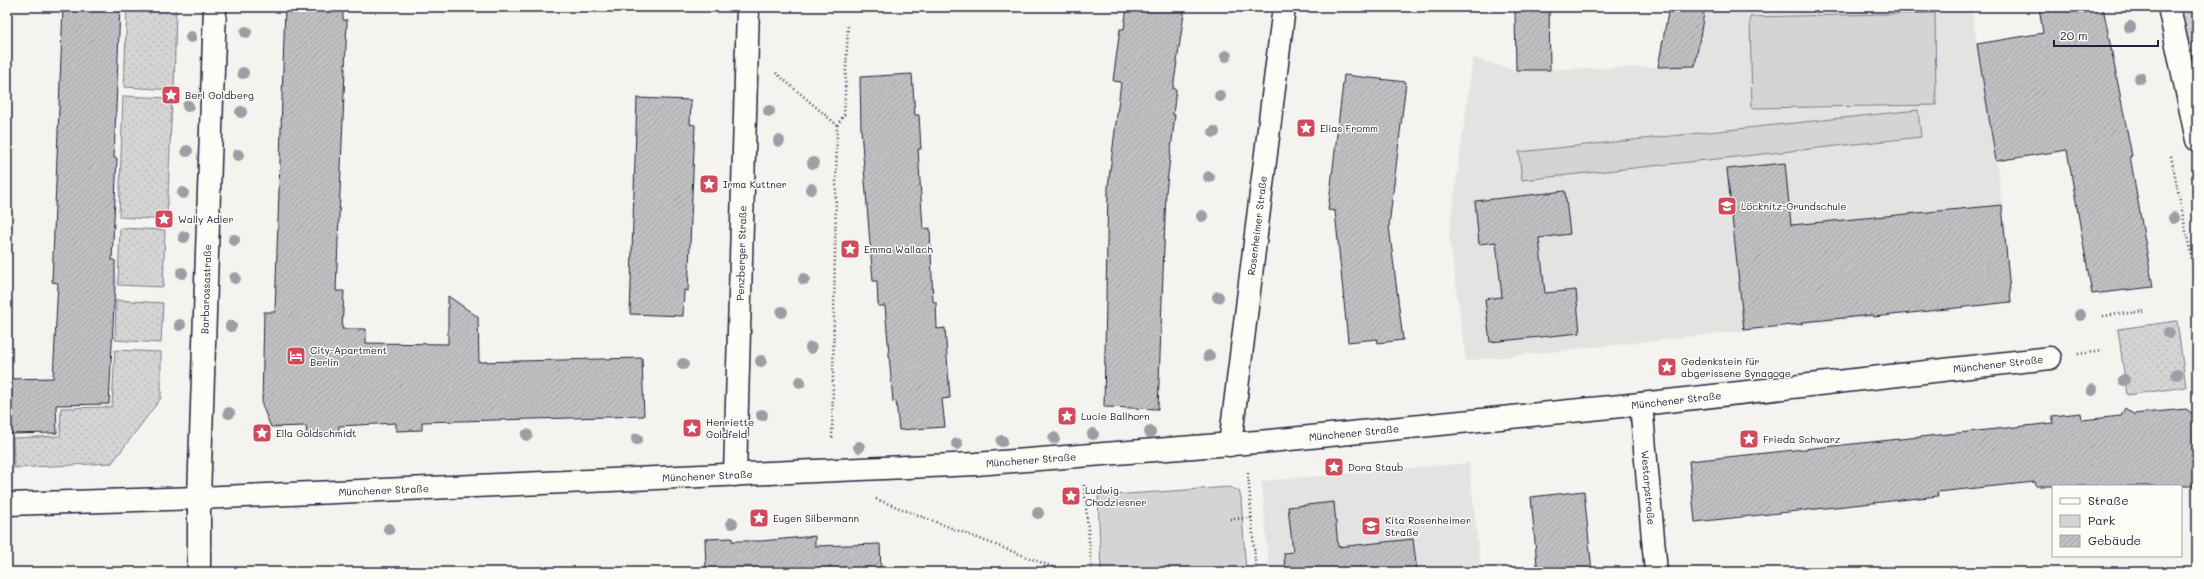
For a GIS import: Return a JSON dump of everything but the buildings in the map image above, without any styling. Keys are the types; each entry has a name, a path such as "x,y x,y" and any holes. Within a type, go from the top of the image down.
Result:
{"street":[{"name":"Barbarossastraße","path":"199,572 199,498 215,7"},
{"name":"Penzberger Straße","path":"735,475 748,7"},
{"name":"Rosenheimer Straße","path":"1238,444 1284,7"},
{"path":"2169,7 2197,140"},
{"name":"Münchener Straße","path":"7,504 199,498 976,464 1238,444 1641,404 2050,358"},
{"name":"Westarpstraße","path":"1641,404 1656,572"}],"path":[{"path":"832,440 837,125 844,116 848,25"},
{"path":"770,68 837,125"},
{"path":"2103,316 2145,311"},
{"path":"1238,444 1252,518 1256,572"},
{"path":"1084,482 1092,572"},
{"path":"874,498 1066,572"},
{"path":"1230,519 1252,518"}],"shaded area":[{"name":"Löcknitz-Grundschule","path":"1704,7 1971,7 1999,177 2011,302 1466,361 1449,234 1473,58 1516,70 1694,66"},
{"name":"Kita Rosenheimer Straße","path":"1469,463 1481,572 1269,572 1262,481"}],"green space":[{"path":"127,7 176,7 174,90 124,87"},
{"path":"2181,7 2197,7 2197,82"},
{"path":"1935,13 1936,105 1752,108 1750,17"},
{"path":"123,96 172,98 167,220 119,217"},
{"path":"1918,110 1921,137 1522,180 1519,152"},
{"path":"120,228 165,230 163,287 118,285"},
{"path":"116,300 163,303 161,343 115,340"},
{"path":"2177,321 2186,387 2127,395 2118,329"},
{"path":"115,350 161,352 161,398 112,463 14,468 13,438 60,436 61,408 112,407"},
{"path":"1230,487 1239,491 1241,498 1246,572 1101,572 1098,496"}],"place":[{"name":"Berl Goldberg","path":"171,95"},
{"name":"Elias Fromm","path":"1306,128"},
{"name":"Irma Kuttner","path":"709,184"},
{"name":"Löcknitz-Grundschule","path":"1727,206"},
{"name":"Wally Adler","path":"164,219"},
{"name":"Emma Wallach","path":"850,249"},
{"name":"City-Apartment Berlin","path":"296,356"},
{"name":"Gedenkstein für abgerissene Synagoge","path":"1667,367"},
{"name":"Lucie Ballhorn","path":"1067,416"},
{"name":"Henriette Goldfeld","path":"692,428"},
{"name":"Ella Goldschmidt","path":"262,433"},
{"name":"Frieda Schwarz","path":"1749,439"},
{"name":"Dora Staub","path":"1334,467"},
{"name":"Ludwig Chodziesner","path":"1071,496"},
{"name":"Eugen Silbermann","path":"759,518"},
{"name":"Kita Rosenheimer Straße","path":"1371,526"}]}
